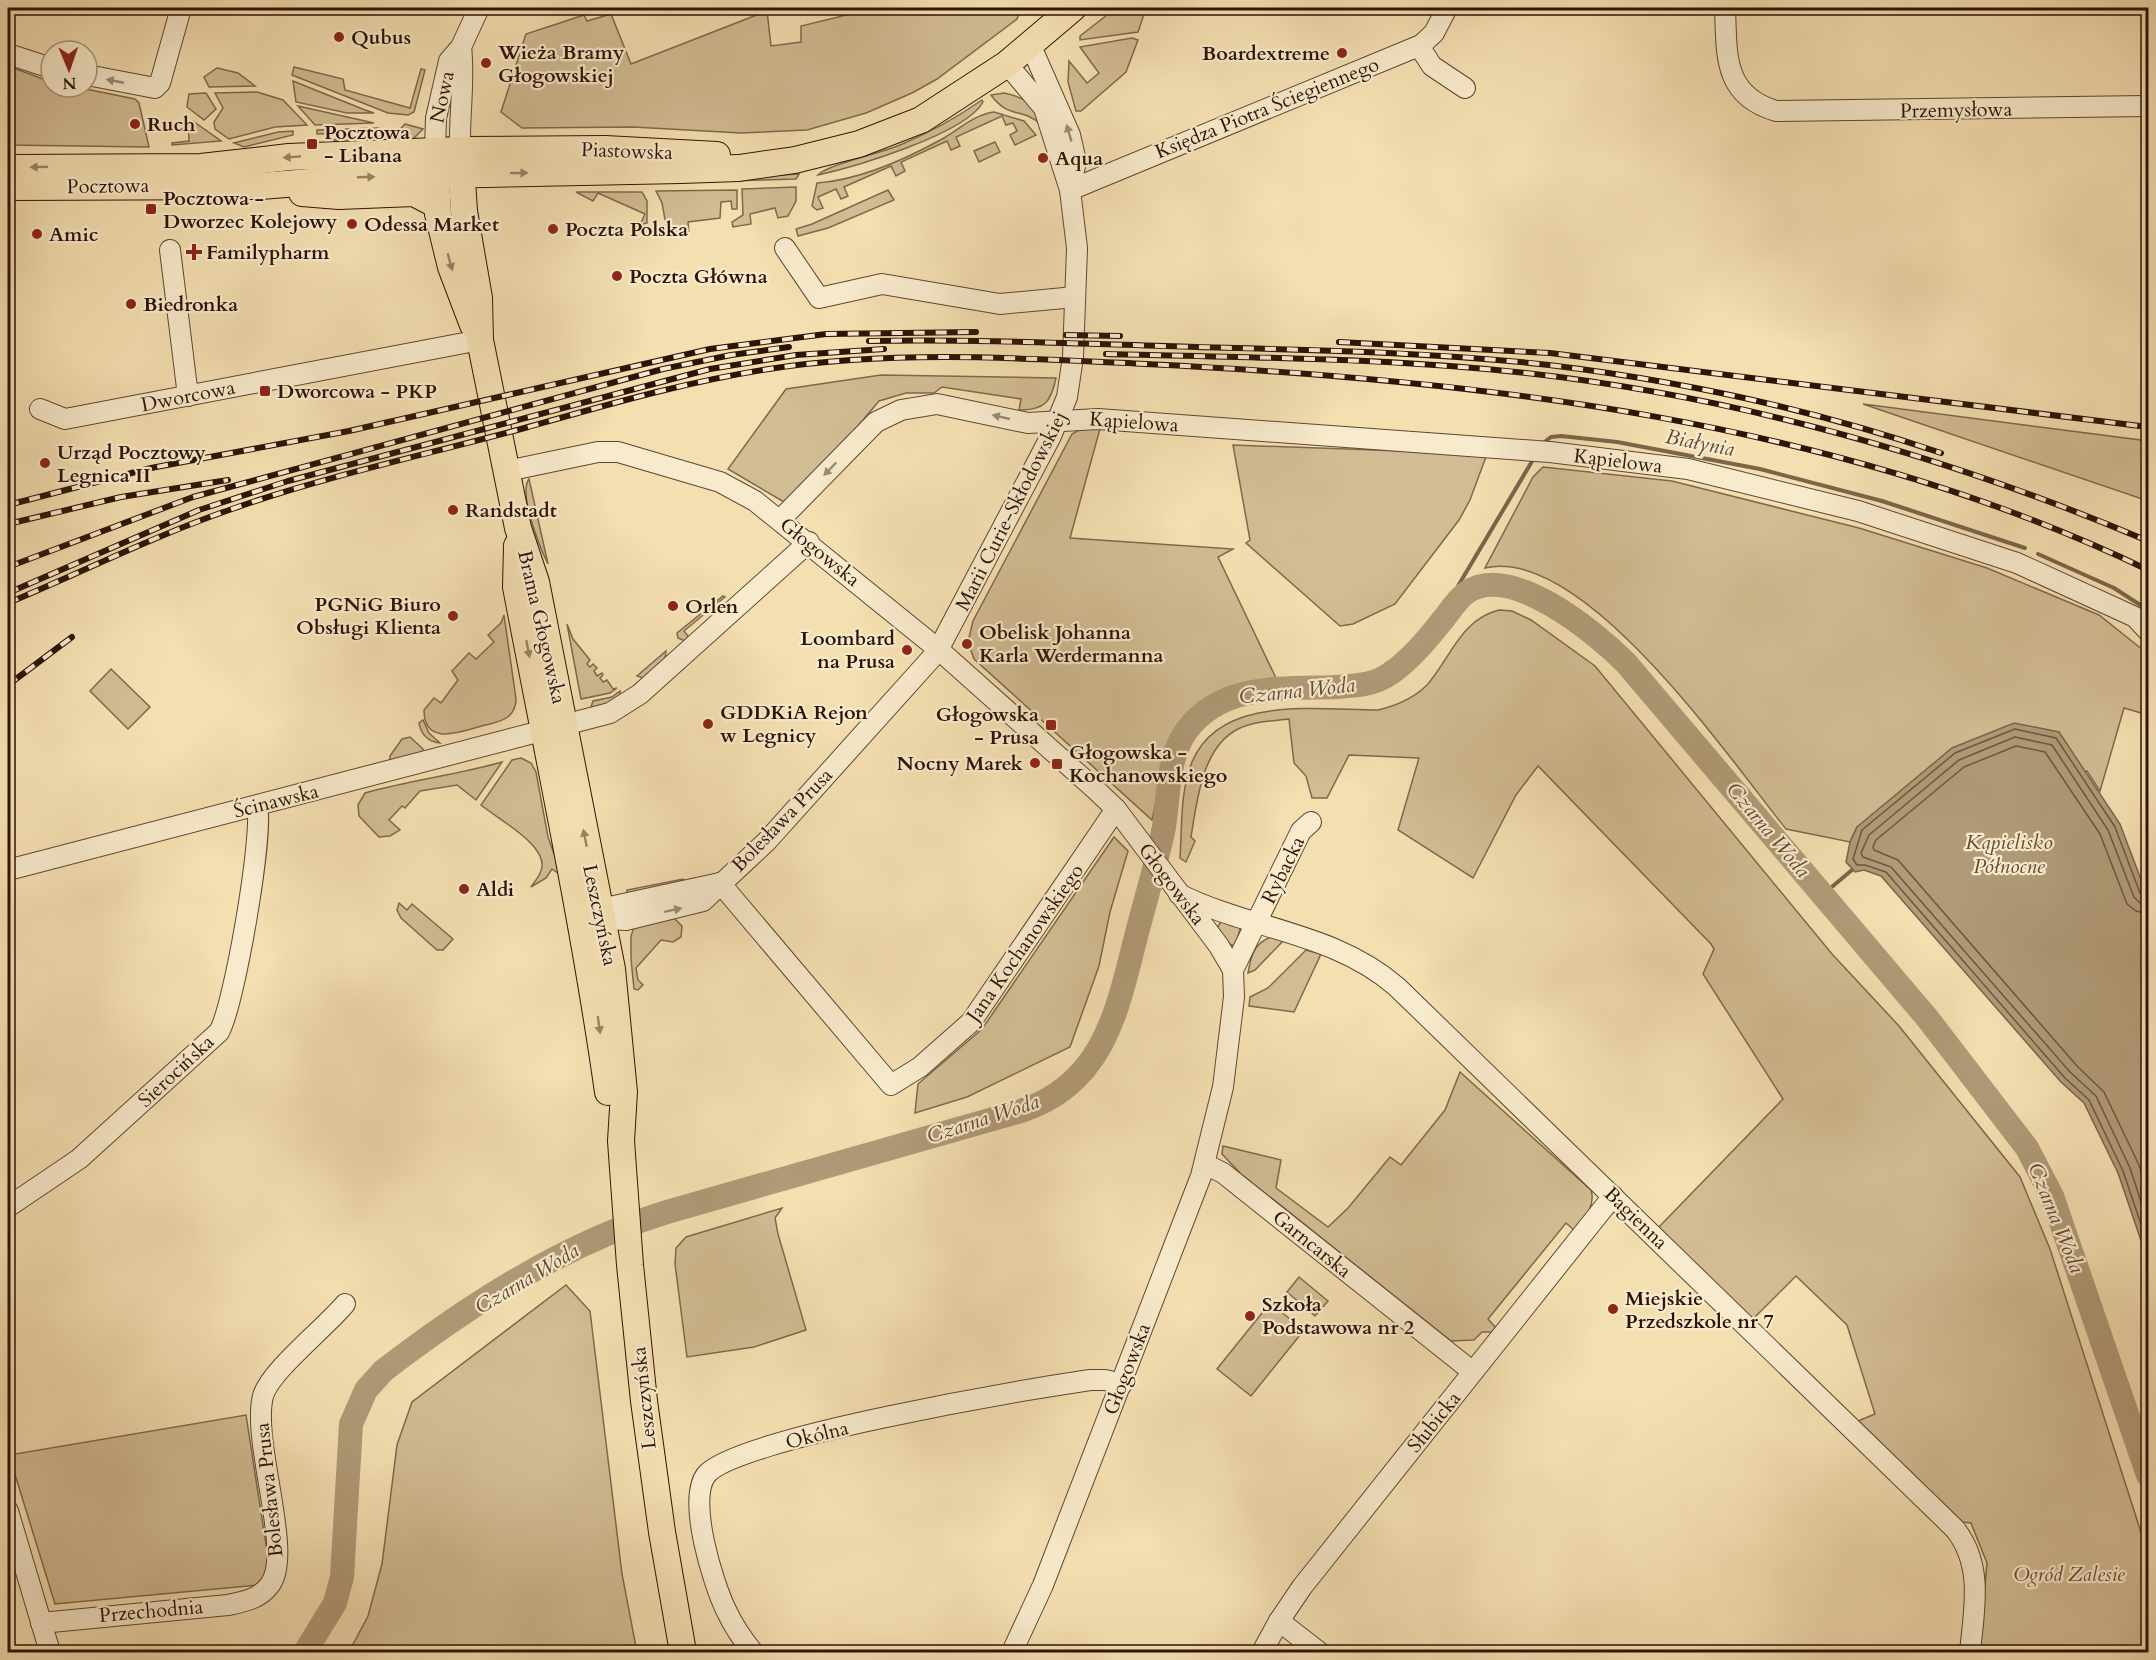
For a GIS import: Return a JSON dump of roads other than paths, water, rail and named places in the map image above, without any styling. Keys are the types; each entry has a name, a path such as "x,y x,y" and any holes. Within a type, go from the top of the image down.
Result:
{"main road":[{"name":"Piastowska","path":"448,162 681,171 739,168 795,159 860,144 921,120 1007,63 1073,8"},
{"name":"Pocztowa","path":"8,168 201,167 289,157 448,162"},
{"name":"Pocztowa","path":"8,187 266,186 448,162"},
{"name":"Brama Głogowska","path":"448,162 437,205 462,302 480,340"},
{"name":"Brama Głogowska","path":"448,162 468,238 479,298 480,340 518,528 536,582 554,729"},
{"path":"266,186 321,196 414,193 437,205"},
{"name":"Leszczyńska","path":"554,729 584,889 587,950 608,1092 621,1141"},
{"name":"Leszczyńska","path":"584,889 600,916 612,969 624,1092 621,1141 630,1264 651,1457 683,1653"}],"street":[{"path":"99,77 155,88 160,83 181,8"},
{"name":"Nowa","path":"448,162 436,118 442,86 449,61 461,47 479,8"},
{"name":"Księdza Piotra Ściegiennego","path":"1070,190 1419,46 1431,37 1446,8"},
{"name":"Przemysłowa","path":"1725,8 1730,71 1745,94 1765,108 1796,112 2148,106"},
{"name":"Marii Curie-Skłodowskiej","path":"1030,44 1070,135 1076,162 1070,190"},
{"path":"1419,46 1432,66 1465,88"},
{"path":"8,54 39,64"},
{"name":"Marii Curie-Skłodowskiej","path":"938,649 1058,420 1071,376 1077,248 1070,190 1044,108 1007,63"},
{"path":"785,248 819,298 882,284 1000,304 1075,297"},
{"path":"170,250 188,396"},
{"name":"Dworcowa","path":"39,409 65,419 480,340"},
{"name":"Kąpielowa","path":"781,519 873,425 889,414 913,407 937,404 1023,422 1098,419 1550,452 1688,469 1858,511 2017,563 2135,617 2148,632"},
{"name":"Głogowska","path":"507,471 598,452 618,452 726,484 781,519 938,649 1122,817 1175,891 1219,946 1233,970 1235,986 1230,1040 1205,1164 1043,1585 1012,1653"},
{"name":"Ścinawska","path":"8,870 610,713 627,704 809,542"},
{"name":"Bolesława Prusa","path":"600,916 703,901 767,841 938,649"},
{"name":"Sierocińska","path":"8,1207 51,1181 79,1159 219,1032 227,1016 233,987 257,846 259,820 257,806"},
{"name":"Jana Kochanowskiego","path":"720,883 891,1085 920,1067 971,1022 1122,817"},
{"name":"Rybacka","path":"1233,970 1301,831 1311,822"},
{"path":"584,889 606,897 625,912 617,938 612,969"},
{"name":"Bagienna","path":"1175,891 1202,904 1340,950 1386,977 1958,1533 1969,1552 1975,1576 1970,1653"},
{"path":"587,950 589,932 600,916"},
{"name":"Garncarska","path":"1205,1164 1223,1173 1473,1372"},
{"name":"Słubicka","path":"1262,1653 1279,1621 1302,1587 1613,1196"},
{"name":"Bolesława Prusa","path":"260,1594 274,1580 278,1558 261,1436 264,1394 279,1372 345,1304"},
{"name":"Okólna","path":"753,1653 725,1608 707,1552 698,1493 701,1482 712,1468 729,1459 761,1449 921,1410 1090,1380 1105,1380 1122,1384"},
{"path":"8,1511 50,1653"},
{"name":"Przechodnia","path":"41,1623 228,1605 260,1594"},
{"path":"1279,1621 1319,1653"}],"water":[{"name":"Kąpielisko Północne","path":"2014,723 2059,732 2120,824 2148,898 2148,1261 2118,1173 2084,1103 2061,1082 1881,876 1864,870 1855,872 1846,862 1850,842 1857,827 1952,748"}],"waterway":[{"name":"Białynia","path":"1542,444 1551,437 1561,436 1617,442 1760,469 1882,501 2025,548"},
{"name":"Białynia","path":"1457,603 1458,586 1534,458"},
{"name":"Białynia","path":"2038,554 2114,588 2148,610"},
{"name":"Czarna Woda","path":"305,1652 335,1603 342,1577 351,1424 366,1390 383,1371 449,1323 518,1279 554,1259 628,1225 1021,1111 1050,1098 1073,1081 1091,1061 1115,1013 1164,827 1172,764 1180,741 1187,730 1201,715 1236,696 1275,689 1358,685 1385,677 1418,649 1462,596 1484,586 1505,586 1528,593 1551,605 1595,635 1626,663 1928,1019 2027,1148 2052,1196 2148,1475"},
{"path":"1821,896 1852,870"}],"railway":[{"path":"8,505 151,468 349,431 710,349 826,334 976,332"},
{"path":"1066,335 1120,336"},
{"path":"869,341 992,341 1417,354 1549,365 1649,379 1748,399 1845,423 1941,453"},
{"path":"1339,342 1550,353 2148,427"},
{"path":"8,567 193,497 663,369 731,355 789,347"},
{"path":"8,593 199,510 288,481 710,369 796,355 884,349"},
{"path":"1106,354 1296,358 1439,365 1572,379 1657,392 1741,409 1906,453 2068,509 2148,541"},
{"path":"8,603 204,519 267,497 339,476 644,395 737,374 815,363 909,357 1051,360 1273,371 1401,382 1530,397 1658,417 1784,444 1909,477 2030,519 2148,570"},
{"path":"8,524 121,497 228,480"},
{"path":"8,685 72,637"}],"place":[{"name":"Qubus","path":"339,37"},
{"name":"Boardextreme","path":"1342,53"},
{"name":"Wieża Bramy Głogowskiej","path":"486,63"},
{"name":"Ruch","path":"135,124"},
{"name":"Pocztowa - Libana","path":"312,144"},
{"name":"Aqua","path":"1043,158"},
{"name":"Pocztowa - Dworzec Kolejowy","path":"151,209"},
{"name":"Odessa Market","path":"352,224"},
{"name":"Poczta Polska","path":"553,229"},
{"name":"Amic","path":"37,234"},
{"name":"Familypharm","path":"194,252"},
{"name":"Poczta Główna","path":"617,276"},
{"name":"Biedronka","path":"131,304"},
{"name":"Dworcowa - PKP","path":"265,391"},
{"name":"Urząd Pocztowy Legnica II","path":"45,463"},
{"name":"Randstadt","path":"453,510"},
{"name":"Orlen","path":"673,606"},
{"name":"PGNiG Biuro Obsługi Klienta","path":"453,616"},
{"name":"Obelisk Johanna Karla Werdermanna","path":"967,644"},
{"name":"Loombard na Prusa","path":"907,650"},
{"name":"GDDKiA Rejon w Legnicy","path":"708,724"},
{"name":"Głogowska - Prusa","path":"1051,725"},
{"name":"Nocny Marek","path":"1035,763"},
{"name":"Głogowska - Kochanowskiego","path":"1057,764"},
{"name":"Aldi","path":"464,889"},
{"name":"Miejskie Przedszkole nr 7","path":"1613,1309"},
{"name":"Szkoła Podstawowa nr 2","path":"1250,1316"}],"park label":[{"name":"Ogród Zalesie","path":"2069,1574"}]}
